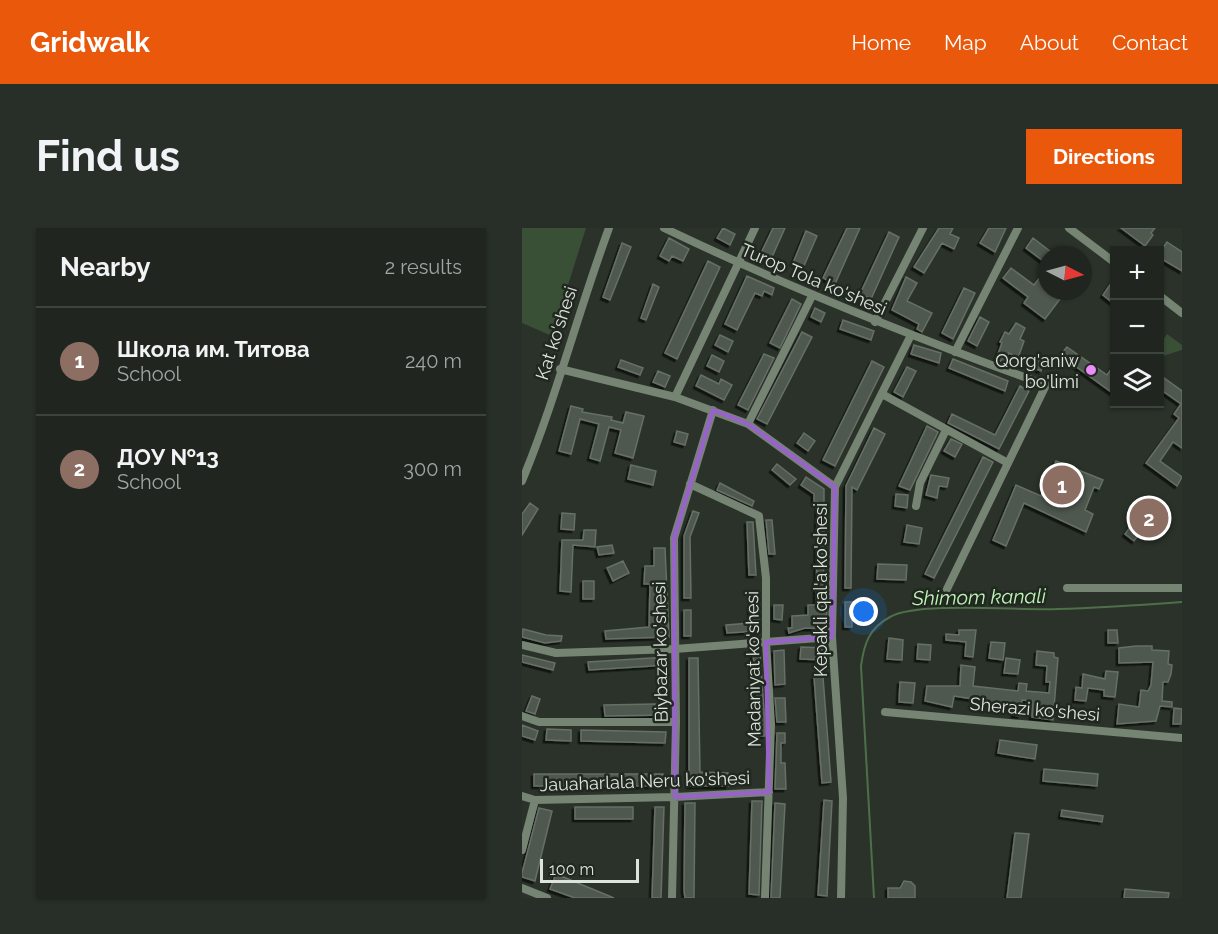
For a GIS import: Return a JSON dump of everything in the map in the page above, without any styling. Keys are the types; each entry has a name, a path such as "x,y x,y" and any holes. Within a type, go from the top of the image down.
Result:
{"street":[{"name":"Kat ko'shesi","path":"522,481 536,447 560,369 609,228"},
{"name":"Turop Tola ko'shesi","path":"664,228 812,296 875,322 1046,385 1008,463"},
{"path":"675,397 754,228"},
{"path":"875,322 923,228"},
{"path":"955,352 1018,228"},
{"path":"1069,228 1110,259"},
{"path":"748,424 812,296"},
{"path":"1164,299 1182,313"},
{"name":"Kepakli qal'a ko'shesi","path":"841,898 843,798 832,638 835,487 910,335"},
{"path":"560,369 675,397 748,424 835,487"},
{"path":"882,394 1008,463 947,589"},
{"name":"Biybazar ko'shesi","path":"672,898 676,722 674,538 712,410"},
{"path":"916,506 920,483 946,430"},
{"name":"Madaniyat ko'shesi","path":"690,484 759,516 766,578 766,642 771,724 765,898"},
{"path":"1067,588 1182,588"},
{"path":"522,645 556,653 675,649 832,638"},
{"name":"Sherazi ko'shesi","path":"885,712 1182,738"},
{"path":"522,716 539,722 676,722"},
{"name":"Jauaharlala Neru ko'shesi","path":"522,796 535,800 675,798 769,792"},
{"path":"522,850 535,800"},
{"path":"522,888 532,895 547,898"}],"highlighted area":[{"path":"713,410 748,424 835,487 832,637 766,642 769,792 675,797 674,538"}],"green space":[{"path":"522,228 586,228 552,336 522,323"},
{"path":"1167,334 1182,345 1182,350 1164,356 1164,338"}],"building":[{"path":"723,228 735,234 730,245 717,238"},
{"path":"773,228 785,228 772,257 762,251"},
{"path":"847,228 860,228 835,284 823,278"},
{"path":"939,228 953,228 950,234 959,238 954,249 942,243 924,273 914,267"},
{"path":"989,228 1006,228 995,252 980,243"},
{"path":"1121,228 1155,228 1145,246"},
{"path":"806,231 817,236 803,268 793,263"},
{"path":"889,232 899,237 871,299 860,294"},
{"path":"669,238 689,249 683,261 672,256 669,261 660,256"},
{"path":"1033,238 1043,246 1038,246 1038,257 1026,248"},
{"path":"1167,242 1182,252 1182,271 1164,260 1164,246"},
{"path":"622,243 631,247 610,300 603,297"},
{"path":"708,261 720,267 677,359 665,353"},
{"path":"1011,268 1034,285 1038,280 1038,300 1059,300 1045,319 1024,303 1028,297 1003,278"},
{"path":"747,276 774,288 772,295 764,291 762,296 755,293 737,330 725,324"},
{"path":"906,277 917,283 907,301 932,313 922,332 917,329 919,324 892,310"},
{"path":"653,284 659,287 646,320 641,318"},
{"path":"1110,285 1110,301 1103,295"},
{"path":"964,288 975,293 953,339 942,333"},
{"path":"792,299 801,304 780,348 770,343"},
{"path":"815,308 825,313 821,322 811,317"},
{"path":"980,317 989,322 977,346 968,341"},
{"path":"843,320 874,331 871,340 840,329"},
{"path":"1016,323 1025,328 1020,339 1024,341 1018,358 1009,353 1005,363 996,359 1002,343 1000,342 1005,332 1009,334"},
{"path":"802,332 812,337 767,424 757,419"},
{"path":"720,335 733,341 728,352 715,345"},
{"path":"914,345 941,353 939,363 911,354"},
{"name":"Qorg'aniw bo'limi","path":"1067,347 1107,375 1110,371 1110,391 1060,355"},
{"path":"764,354 774,358 748,410 738,405"},
{"path":"712,355 724,361 719,372 707,366"},
{"path":"1036,355 1045,359 1041,371 1031,367"},
{"path":"953,359 1008,381 1005,391 949,368"},
{"path":"621,360 643,368 640,375 618,367"},
{"path":"872,361 884,367 835,466 823,460"},
{"path":"907,367 916,371 903,397 894,392"},
{"path":"658,371 670,376 665,387 653,382"},
{"path":"701,375 719,384 721,379 732,385 724,400 696,386"},
{"path":"1164,378 1182,391 1182,448 1173,442 1160,461 1182,477 1177,486 1146,463 1179,418 1174,414 1181,404 1164,392"},
{"path":"1020,386 1029,391 999,449 948,423 952,414 995,435"},
{"path":"571,406 583,409 582,412 612,417 611,420 623,423 626,412 644,416 633,458 615,453 621,430 609,427 600,461 590,458 599,424 580,419 571,454 559,451"},
{"path":"927,426 938,432 910,490 899,486"},
{"path":"874,428 885,434 857,490 852,487 851,588 845,588 846,486"},
{"path":"677,431 688,434 685,445 674,442"},
{"path":"804,433 815,441 808,451 797,443"},
{"path":"951,439 962,444 955,457 944,451"},
{"path":"983,457 993,462 934,578 925,574"},
{"path":"1056,461 1103,480 1099,489 1094,487 1085,510 1093,514 1086,532 1024,503 1006,546 993,540 1016,485 1041,496","holes":["1063,475 1082,483 1073,505 1053,497"]},
{"path":"777,464 796,479 790,485 772,470"},
{"path":"631,465 656,471 653,485 628,479"},
{"path":"931,475 949,478 947,487 939,486 937,498 926,495"},
{"path":"806,477 824,489 824,532 817,532 818,502 814,502 814,494 801,485"},
{"path":"720,483 754,501 752,506 717,490"},
{"path":"896,494 908,495 907,508 895,506"},
{"path":"530,503 538,509 522,535 522,514"},
{"path":"1144,508 1153,515 1134,541 1125,534"},
{"path":"693,511 699,513 690,537 691,598 684,598 684,536"},
{"path":"562,513 575,514 574,530 561,529"},
{"path":"766,520 772,520 775,554 769,554"},
{"path":"747,522 753,522 756,575 749,575"},
{"path":"907,525 922,528 919,544 904,542"},
{"path":"584,530 596,530 595,547 573,545 571,592 560,591 562,540 583,540"},
{"path":"612,545 614,553 599,555 597,547"},
{"path":"817,545 824,545 823,606 827,606 826,629 805,628 789,633 788,628 792,628 792,616 808,615 808,605 816,605"},
{"path":"654,548 665,548 669,637 606,639 605,631 649,627 650,584 644,584 645,566 654,566"},
{"path":"623,561 629,573 613,581 607,568"},
{"path":"878,564 907,565 906,580 877,579"},
{"path":"583,581 594,581 594,599 583,599"},
{"path":"845,602 863,602 863,618 852,618 852,627 845,627"},
{"path":"774,605 783,605 782,620 774,619"},
{"path":"750,606 757,606 760,631 727,633 726,625 751,623"},
{"path":"684,610 691,610 691,636 684,636"},
{"path":"523,629 546,635 562,636 561,641 545,643 522,637"},
{"path":"959,630 976,630 973,657 965,656 966,642 946,640 946,634 959,635"},
{"path":"1108,630 1117,630 1118,643 1108,643"},
{"path":"889,638 903,640 902,660 887,659"},
{"path":"991,642 1005,643 1003,660 989,658"},
{"path":"918,644 931,645 930,660 917,659"},
{"path":"1152,646 1152,650 1169,651 1168,664 1172,665 1171,674 1168,682 1163,682 1162,701 1172,702 1172,707 1160,706 1156,721 1117,724 1119,704 1139,707 1141,690 1148,691 1151,685 1153,662 1119,663 1119,648"},
{"path":"801,647 826,648 826,660 800,659"},
{"path":"784,650 785,684 775,685 774,651"},
{"path":"1037,651 1054,653 1054,657 1058,658 1053,720 1032,717 1032,701 1022,700 1020,716 1014,715 1014,706 973,702 973,699 954,696 952,707 925,701 927,686 960,686 961,665 975,667 973,686 1018,691 1019,683 1027,684 1026,691 1049,693 1050,682 1046,682 1047,666 1036,665"},
{"path":"760,653 765,736 756,736 756,728 760,728 753,654"},
{"path":"522,655 555,663 553,670 522,662"},
{"path":"667,657 668,665 589,670 588,662"},
{"path":"689,658 698,658 700,772 728,773 728,786 689,786"},
{"path":"1006,658 1020,660 1018,674 1004,673"},
{"path":"1106,671 1118,672 1115,697 1104,696 1104,690 1088,688 1086,701 1075,700 1076,687 1082,688 1083,674 1105,679"},
{"path":"814,677 823,677 831,782 822,783"},
{"path":"900,682 915,683 913,703 899,702"},
{"path":"532,696 540,699 535,714 526,711"},
{"path":"775,698 785,698 786,722 777,722"},
{"path":"666,704 666,715 605,716 604,705"},
{"path":"1174,708 1182,709 1181,724 1173,724"},
{"path":"522,725 538,731 535,740 522,736"},
{"path":"547,729 571,730 571,741 546,740"},
{"path":"581,730 666,732 665,743 581,741"},
{"path":"777,733 785,733 785,743 781,743 781,763 785,763 786,789 775,789"},
{"path":"1000,740 1037,745 1035,759 998,753"},
{"path":"1044,769 1098,774 1097,786 1043,781"},
{"path":"534,774 663,774 663,786 534,786"},
{"path":"824,800 832,801 827,896 818,895"},
{"path":"752,801 762,801 759,895 749,894"},
{"path":"685,803 695,803 694,898 685,898 684,890"},
{"path":"775,803 785,804 780,898 771,898"},
{"path":"575,807 633,807 633,819 575,819"},
{"path":"655,807 664,807 661,898 652,898"},
{"path":"539,808 552,811 535,881 522,877 522,873"},
{"path":"1062,810 1103,816 1102,822 1061,816"},
{"path":"1015,833 1029,834 1021,898 1007,898"},
{"path":"556,874 614,898 575,898 550,889"},
{"path":"904,881 911,882 915,886 915,898 888,898 888,888 900,888"},
{"path":"1125,889 1169,893 1168,898 1124,898"}],"waterway":[{"name":"Shimom kanali","path":"874,898 861,666 866,644 877,626 890,617 923,609 1058,609 1182,602"}],"place":[{"name":"Qorg'aniw bo'limi","path":"1091,370"},
{"name":"Школа им. Титова","path":"1062,485"},
{"name":"ДОУ №13","path":"1149,518"}]}
